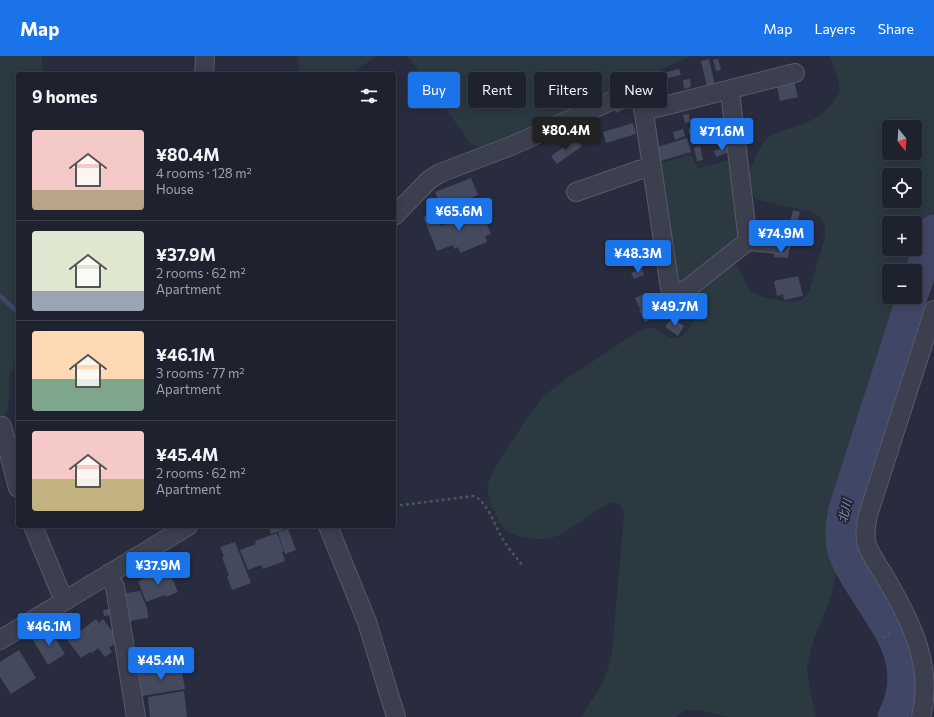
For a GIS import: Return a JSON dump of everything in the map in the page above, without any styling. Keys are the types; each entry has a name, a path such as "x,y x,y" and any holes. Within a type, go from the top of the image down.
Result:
{"street":[{"path":"204,72 205,56"},
{"path":"643,110 795,73"},
{"path":"729,90 748,241"},
{"path":"396,214 429,180 440,173 511,146 629,93 642,100 670,288 675,292 681,292 687,289 748,241 781,244"},
{"path":"576,192 639,170 652,168"},
{"path":"921,717 928,692 929,670 924,649 916,628 873,558 867,545 865,530 868,515 934,310"},
{"path":"2,426 16,480"},
{"path":"34,528 59,589 66,600"},
{"path":"0,640 185,528"},
{"path":"329,528 367,622 396,717"},
{"path":"108,574 115,587 136,717"}],"path":[{"path":"396,506 474,496 480,499 485,505 501,537 523,566"},
{"path":"883,638 898,629"}],"shaded area":[{"path":"0,56 42,56 42,72 16,72 16,364 10,375 8,407 0,420"},
{"path":"298,56 376,56 354,72 299,72"},
{"path":"406,56 691,56 656,72 610,72 610,93 602,97 602,72 534,72 534,108 577,108 522,133 486,147 478,147 470,143 445,108 460,108 460,72 419,72"},
{"path":"830,56 934,56 934,209 922,246 922,216 882,216 882,256 919,256 916,264 882,264 882,304 904,304 837,507 834,529 836,573 831,596 813,642 807,666 810,691 816,717 729,717 698,710 688,710 678,714 676,717 581,717 602,684 608,669 612,651 624,515 622,507 616,502 607,504 562,534 549,539 535,539 518,536 506,531 499,522 491,505 487,487 493,470 531,412 546,394 566,379 642,329 656,329 669,337 674,338 678,338 686,333 696,316 697,310 693,293 731,263 741,272 749,289 757,294 788,302 798,301 806,296 809,291 825,237 825,227 821,218 812,212 758,200 750,190 748,179 756,156 767,138 815,118 834,101 839,90 837,75"},
{"path":"687,155 692,156 696,166 699,168 728,160 731,163 740,236 677,287 659,164"}],"building":[{"path":"709,59 715,85 707,87 701,61"},
{"path":"718,59 721,70 716,71 713,60"},
{"path":"679,69 681,75 667,78 667,72"},
{"path":"690,79 691,87 684,89 683,80"},
{"path":"794,81 798,97 780,101 777,86"},
{"path":"614,108 625,109 616,113"},
{"path":"689,114 690,122 685,123 683,115"},
{"path":"633,123 636,134 606,143 603,132"},
{"path":"701,125 703,132 690,136 688,129"},
{"path":"683,129 685,136 675,140 673,132"},
{"path":"687,138 691,152 661,161 657,147"},
{"path":"576,139 582,146 557,164 551,156"},
{"path":"700,146 703,160 697,161 694,148"},
{"path":"728,146 730,152 716,157 714,151"},
{"path":"471,178 478,195 442,209 435,192"},
{"path":"481,209 491,234 485,236 487,242 460,253 458,247 454,249 453,245 437,251 423,217 436,212 441,226"},
{"path":"793,210 800,212 797,224 790,223"},
{"path":"775,249 789,251 788,258 774,257"},
{"path":"642,269 644,275 634,279 631,273"},
{"path":"798,276 803,296 784,300 783,294 777,296 774,281"},
{"path":"642,295 644,299 642,300 644,307 640,309 635,298"},
{"path":"662,300 665,306 661,314 645,322 639,310"},
{"path":"672,318 684,326 678,336 665,327"},
{"path":"269,528 288,528 271,534"},
{"path":"288,529 296,550 285,554 278,532"},
{"path":"277,533 284,551 282,552 285,561 263,569 261,565 248,570 240,550 256,544 255,541"},
{"path":"235,542 251,583 232,590 222,557 224,556 220,547"},
{"path":"168,569 178,592 146,602 138,581"},
{"path":"140,591 147,608 148,618 130,621 126,593"},
{"path":"109,609 111,615 104,616 103,610"},
{"path":"96,619 99,623 103,619 115,635 113,637 116,642 109,648 112,652 105,657 98,648 92,653 90,652 81,658 65,637 75,629 78,633"},
{"path":"50,630 65,654 48,665 33,640"},
{"path":"19,650 36,678 11,694 0,677 0,662"},
{"path":"166,667 166,670 181,667 185,689 142,696 138,672"},
{"path":"184,691 187,717 150,717 148,697"}],"waterway":[{"name":"北川","path":"922,267 934,230"},
{"path":"0,296 16,310"},
{"name":"北川","path":"893,717 900,698 903,680 902,663 897,647 889,631 846,559 842,546 841,530 844,509 910,304"}]}
